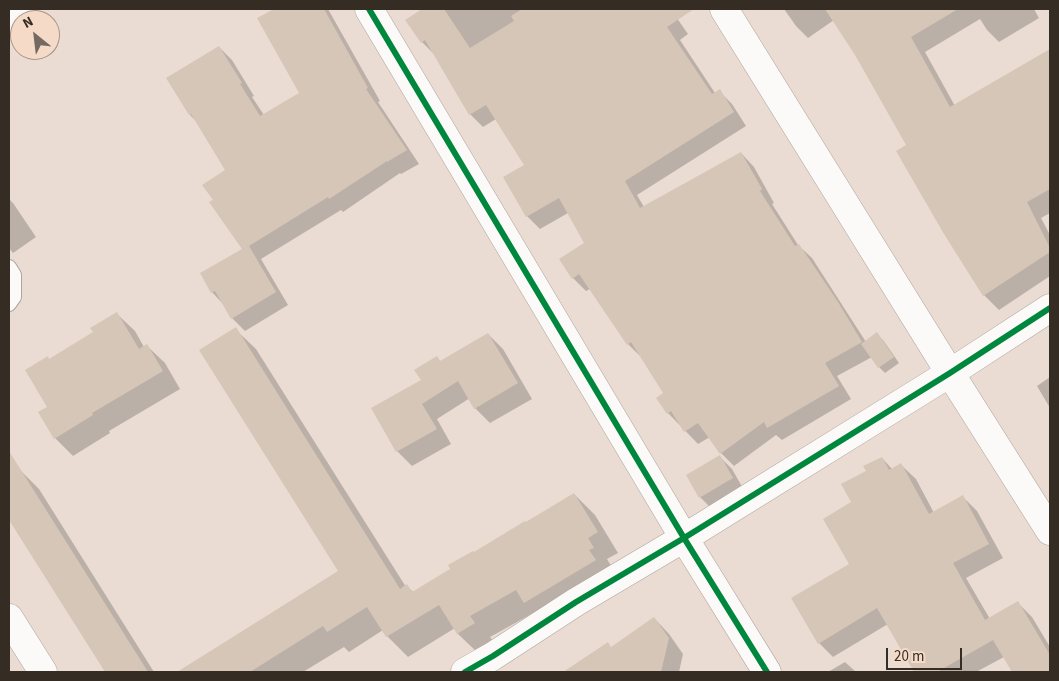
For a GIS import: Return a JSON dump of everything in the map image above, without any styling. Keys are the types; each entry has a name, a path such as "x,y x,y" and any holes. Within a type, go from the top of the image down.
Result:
{"main road":[{"path":"9,18 23,9"},
{"path":"369,9 684,538 767,672"},
{"path":"724,9 1050,531"},
{"path":"465,672 950,373 1050,308"},
{"path":"9,618 43,672"}],"lane":[{"path":"9,267 14,275 14,297 9,304"}],"building":[{"path":"274,9 324,9 368,88 366,89 407,150 249,246 276,292 231,319 215,291 211,293 200,273 242,249 209,202 213,200 202,185 225,170 191,114 189,115 166,78 219,46 260,116 299,93 257,18"},
{"path":"422,9 444,9 470,48 514,21 511,16 522,9 694,9 667,27 712,94 720,89 734,112 625,181 640,208 741,152 762,189 760,191 795,246 799,244 862,342 825,363 839,386 767,428 764,422 720,454 698,423 684,432 671,411 667,414 656,398 663,393 631,342 627,345 579,274 572,279 559,259 584,243 559,198 526,217 503,177 524,165 486,105 469,115 425,40 421,43 405,20"},
{"path":"825,9 958,9 911,37 950,107 1050,49 1050,189 1027,202 1050,248 1050,252 983,296 944,234 896,151 906,145 855,55"},
{"path":"117,312 139,349 147,344 163,371 92,413 93,415 54,439 38,412 47,407 25,370 48,356 49,359 93,332 90,328"},
{"path":"236,327 400,589 407,584 412,592 450,569 448,565 474,552 574,493 598,532 588,538 594,548 589,550 596,560 524,603 516,590 470,616 475,623 457,634 439,605 386,637 367,607 327,632 323,626 250,672 177,672 338,571 199,350"},
{"path":"877,332 894,357 878,368 861,344"},
{"path":"488,333 518,383 474,409 458,381 422,404 437,429 396,452 371,408 421,380 414,370 437,356 440,361"},
{"path":"9,451 148,672 105,672 9,520"},
{"path":"720,455 733,478 699,498 686,475"},
{"path":"882,457 889,470 901,463 929,514 963,495 989,544 953,563 985,620 1018,601 1050,655 1050,672 1012,672 993,640 937,672 914,672 877,608 818,644 791,598 849,564 823,519 851,502 841,484 866,471 863,466"},
{"path":"654,617 669,638 661,672 563,672 608,642 611,647"}],"cycle path":[{"path":"369,9 684,538 767,672"},
{"path":"465,672 950,373 1050,308"}]}
